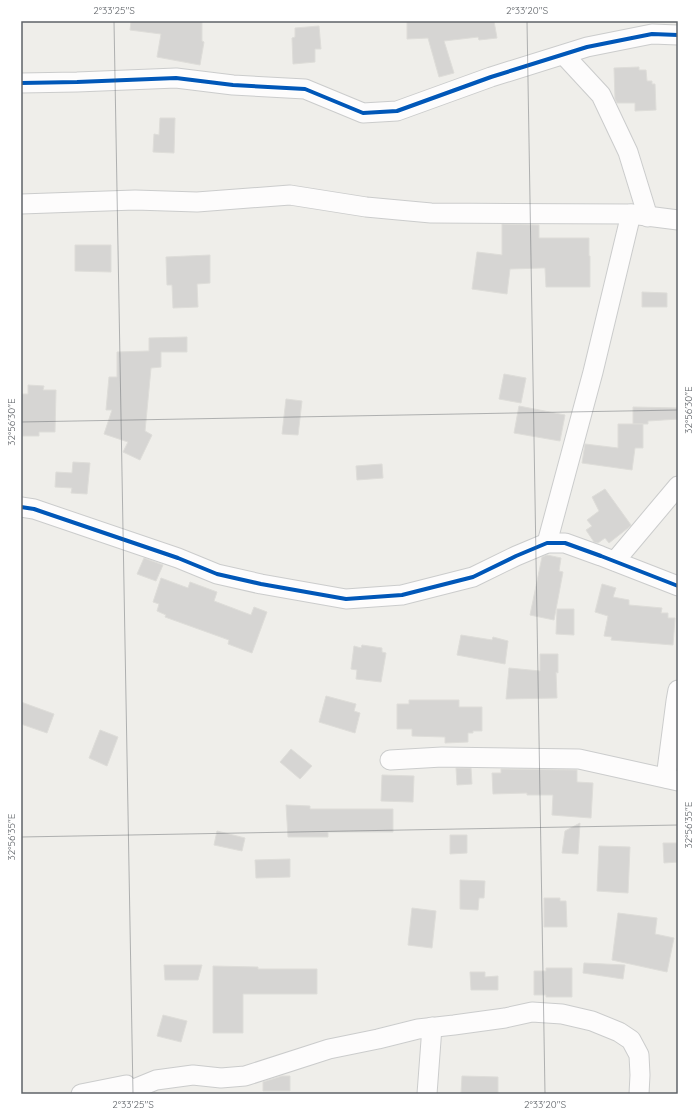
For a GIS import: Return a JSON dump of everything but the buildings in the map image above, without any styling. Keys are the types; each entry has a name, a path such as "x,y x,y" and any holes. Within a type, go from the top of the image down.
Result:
{"street":[{"path":"21,83 176,78 234,85 304,89 363,113 397,111 491,77 587,47 652,34 678,35"},
{"path":"547,543 593,372 639,216 628,152 601,95 564,55"},
{"path":"21,204 135,200 197,202 290,195 366,207 431,213 639,216 678,220"},
{"path":"615,561 678,486"},
{"path":"21,507 34,509 178,558 217,574 261,584 346,599 402,595 473,578 516,556 547,543 565,543 678,586"},
{"path":"390,760 442,757 579,759 672,779 676,701 678,690"},
{"path":"81,1094 126,1085 130,1093 156,1080 193,1075 220,1078 245,1076 329,1049 418,1029 490,1020 532,1012 562,1014 592,1021 619,1032 631,1040 639,1055 639,1094"},
{"path":"427,1094 432,1027"}],"cycle path":[{"path":"21,83 176,78 233,85 305,89 363,113 397,111 491,77 587,47 652,34 678,35"},
{"path":"21,507 34,509 178,558 217,574 261,584 346,599 402,595 473,577 547,543 565,543 678,586"}]}
